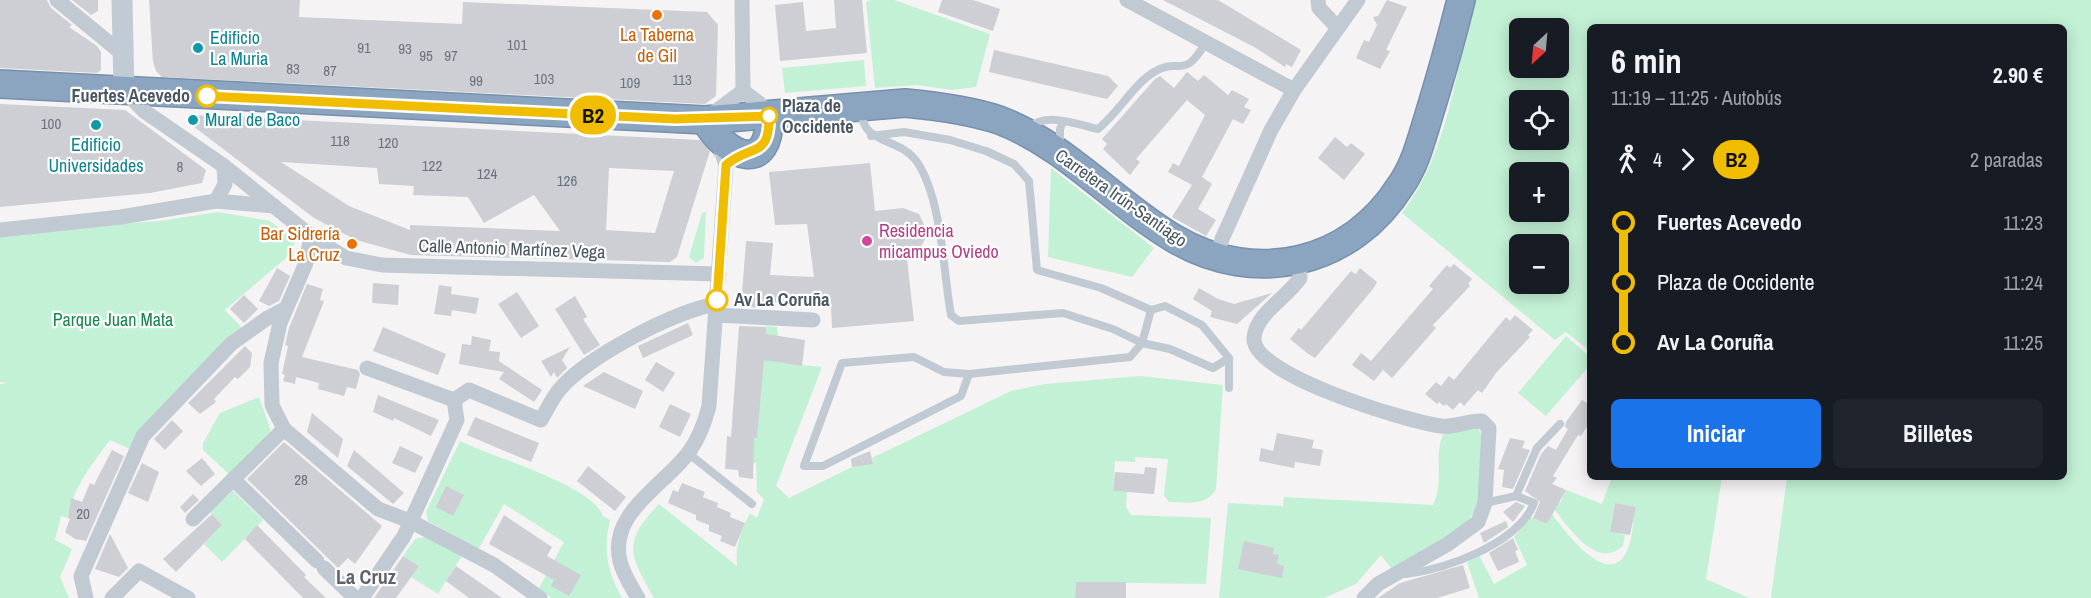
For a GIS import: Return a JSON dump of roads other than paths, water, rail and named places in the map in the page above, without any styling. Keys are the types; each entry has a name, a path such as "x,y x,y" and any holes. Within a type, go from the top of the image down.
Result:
{"highway":[{"name":"Carretera Irún-Santiago","path":"0,84 123,90 721,144 769,116 905,103 962,111 999,121 1026,134 1064,158 1156,227 1188,246 1216,258 1255,265 1299,261 1336,246 1368,224 1402,185 1415,160 1442,75 1461,0"},
{"path":"721,144 748,154 762,148 769,135 769,116"}],"street":[{"path":"57,0 125,56"},
{"path":"122,0 125,56 123,90"},
{"path":"638,598 620,561 619,543 623,527 636,507 688,453 703,426 709,406 719,274 721,144 743,91 742,0"},
{"path":"1127,0 1294,90"},
{"path":"1318,0 1319,8 1338,28"},
{"path":"1216,258 1251,171 1294,90 1358,0"},
{"name":"Calle Antonio Martínez Vega","path":"123,90 144,111 224,166 311,236 346,258 382,265 719,274"},
{"path":"743,91 759,103 769,116"},
{"path":"216,201 225,184 224,166"},
{"path":"0,228 121,217 216,201 274,206"},
{"path":"311,236 306,263 285,309 273,350 270,384 272,405 284,429 378,509 410,521 494,565 540,598"},
{"path":"1299,261 1300,278 1256,328 1254,343 1258,354 1331,394 1439,426 1475,420 1487,424 1490,439 1485,503 1478,522 1448,544 1378,584 1364,598"},
{"path":"454,400 469,390 541,420 560,388 594,360 657,325 700,306 813,320"},
{"path":"86,598 81,576 143,436 231,344 266,318 285,309"},
{"path":"367,368 454,400"},
{"path":"362,598 404,536 457,420 454,400"},
{"path":"193,519 284,429"},
{"path":"234,480 355,598"},
{"path":"112,598 139,571 188,598"}],"lane":[{"path":"1026,134 1034,123 1046,120 1098,129 1113,117 1149,75 1157,70 1186,66 1196,60 1206,42"},
{"path":"861,106 862,123 872,136 903,148 917,161 932,192 951,315 959,321 1063,313 1113,329 1142,344 1170,349 1213,368 1229,358"},
{"path":"1063,122 1059,142 1064,158"},
{"path":"872,136 904,132 950,140 986,151 1014,164 1029,181 1037,270 1101,288 1151,310 1164,306 1202,325 1229,358 1229,388"},
{"path":"969,374 961,396 823,466 804,466 842,363 914,357 945,372 969,374 1130,357 1142,344 1151,310"},
{"path":"1516,496 1537,448 1560,424"},
{"path":"688,453 752,504"},
{"path":"1396,573 1408,574 1479,551 1513,532 1529,516 1534,503 1516,496 1485,503"}],"place":[{"name":"La Taberna de Gil","path":"657,15"},
{"name":"Edificio La Muria","path":"198,48"},
{"name":"Fuertes Acevedo","path":"207,96"},
{"name":"Plaza de Occidente","path":"769,116"},
{"name":"Mural de Baco","path":"193,120"},
{"name":"Edificio Universidades","path":"96,125"},
{"name":"Residencia micampus Oviedo","path":"867,241"},
{"name":"Bar Sidrería La Cruz","path":"352,244"},
{"name":"Av La Coruña","path":"717,300"}],"district":[{"name":"La Cruz","path":"366,577"}],"park label":[{"name":"Parque Juan Mata","path":"113,320"}]}
